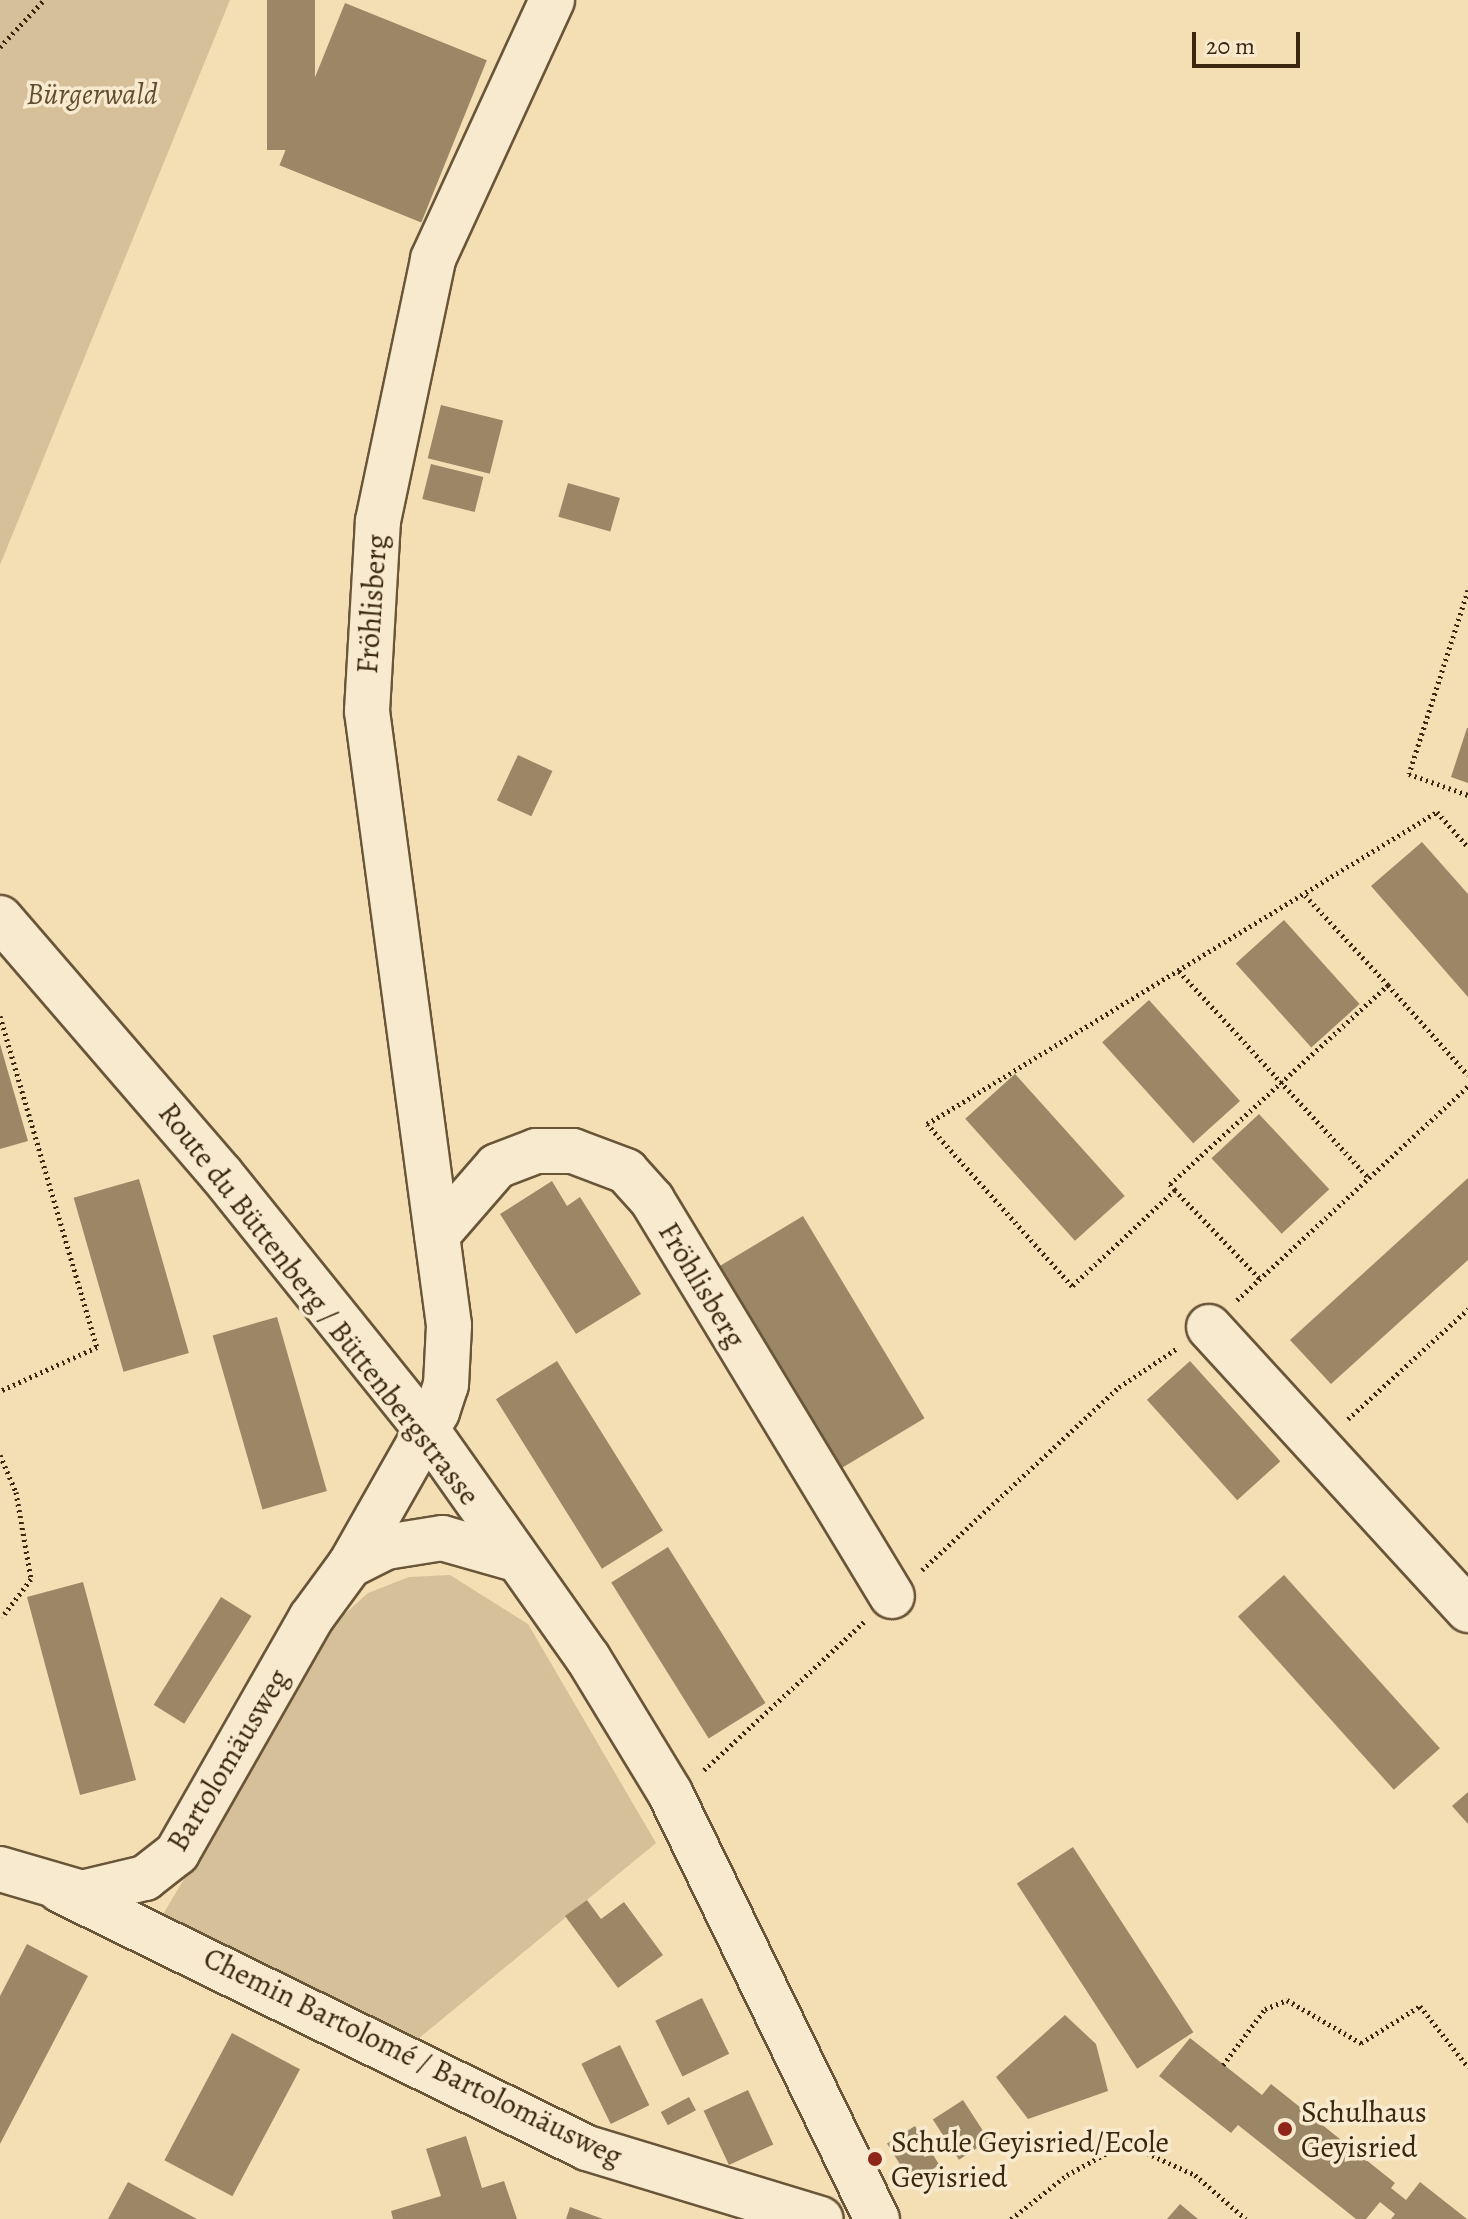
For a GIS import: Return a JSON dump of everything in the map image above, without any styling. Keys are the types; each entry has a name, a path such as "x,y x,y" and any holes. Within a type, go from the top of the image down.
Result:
{"street":[{"name":"Fröhlisberg","path":"427,1430 446,1385 448,1313 367,711 378,521 433,259 552,0"},
{"name":"Route du Büttenberg / Büttenbergstrasse","path":"0,918 221,1174 427,1430 515,1559 588,1658 670,1793 877,2219"},
{"name":"Fröhlisberg","path":"437,1235 497,1166 536,1151 573,1151 626,1171 652,1200 892,1596"},
{"path":"1209,1327 1468,1610"},
{"name":"Bartolomäusweg","path":"6,1885 60,1890 127,1886 177,1853 311,1618 350,1565 427,1430"},
{"name":"Bartolomäusweg","path":"350,1565 386,1547 442,1538 515,1559"},
{"name":"Chemin Bartolomé / Bartolomäusweg","path":"60,1890 587,2148 820,2219"}],"path":[{"path":"0,47 44,0"},
{"path":"1468,590 1409,774 1468,795"},
{"path":"1175,1190 1072,1286 927,1124 1437,812 1468,847"},
{"path":"1304,894 1468,1075"},
{"path":"1179,971 1367,1176"},
{"path":"1259,1278 1170,1184 1388,985"},
{"path":"0,1016 97,1347 0,1391"},
{"path":"1003,1499 1119,1387 1209,1327 1367,1176 1468,1086"},
{"path":"1318,1447 1468,1309"},
{"path":"0,1455 16,1492 31,1579 2,1617"},
{"path":"693,1781 735,1740"},
{"path":"1223,2065 1265,2009 1287,2000 1361,2043 1420,2006 1468,2067"},
{"path":"1011,2219 1067,2175 1125,2143 1195,2175 1246,2219"}],"green space":[{"name":"Bürgerwald","path":"0,0 230,0 0,565"},
{"path":"450,1575 528,1624 656,1843 418,2039 162,1916 338,1620 368,1593 409,1577"}],"building":[{"path":"267,0 315,0 315,150 267,150"},
{"path":"345,3 487,60 421,223 279,165"},
{"path":"441,405 503,420 490,474 428,458"},
{"path":"431,464 483,477 475,512 422,499"},
{"path":"568,483 620,498 610,532 558,517"},
{"path":"1468,728 1468,783 1451,777"},
{"path":"518,755 552,771 531,816 497,800"},
{"path":"1422,842 1468,894 1468,997 1371,886"},
{"path":"1284,920 1360,1004 1311,1047 1236,963"},
{"path":"1149,1000 1240,1101 1193,1143 1102,1042"},
{"path":"0,1044 28,1141 0,1149"},
{"path":"1015,1074 1125,1196 1075,1241 965,1119"},
{"path":"1259,1114 1329,1189 1282,1234 1211,1158"},
{"path":"1468,1178 1468,1260 1331,1384 1290,1340"},
{"path":"139,1179 189,1353 124,1372 74,1198"},
{"path":"552,1181 567,1206 580,1197 641,1294 576,1334 500,1214"},
{"path":"803,1216 925,1418 838,1470 716,1268"},
{"path":"277,1317 327,1491 262,1509 213,1335"},
{"path":"557,1361 663,1531 602,1569 496,1399"},
{"path":"1190,1361 1280,1461 1237,1500 1147,1400"},
{"path":"668,1547 766,1703 709,1739 611,1583"},
{"path":"1284,1575 1440,1748 1394,1790 1238,1616"},
{"path":"83,1582 136,1780 80,1795 27,1597"},
{"path":"221,1597 252,1616 184,1724 154,1705"},
{"path":"1468,1792 1468,1824 1452,1806"},
{"path":"1073,1847 1193,2032 1137,2069 1017,1883"},
{"path":"587,1900 601,1919 624,1902 663,1955 618,1988 565,1916"},
{"path":"27,1944 88,1976 0,2144 0,1996"},
{"path":"702,1998 729,2054 682,2077 655,2021"},
{"path":"1065,2015 1096,2044 1108,2091 1028,2119 996,2077"},
{"path":"232,2033 300,2069 232,2196 164,2160"},
{"name":"Schulhaus Geyisried","path":"1190,2038 1262,2095 1271,2084 1395,2183 1391,2188 1406,2200 1420,2182 1467,2219 1391,2219 1395,2214 1380,2202 1366,2219 1356,2219 1238,2125 1231,2133 1159,2076"},
{"path":"620,2045 649,2105 611,2124 581,2064"},
{"path":"748,2090 773,2144 729,2165 704,2111"},
{"path":"689,2097 696,2110 668,2125 661,2112"},
{"path":"963,2100 989,2140 959,2160 933,2120"},
{"path":"915,2126 939,2165 911,2182 887,2143"},
{"path":"466,2136 482,2188 504,2181 517,2219 393,2219 391,2211 441,2196 426,2149"},
{"path":"128,2182 197,2219 108,2219"},
{"path":"1180,2204 1198,2219 1167,2219"},
{"path":"570,2207 603,2219 566,2219"}],"place":[{"name":"Schulhaus Geyisried","path":"1285,2129"},
{"name":"Schule Geyisried/Ecole Geyisried","path":"875,2159"}]}
